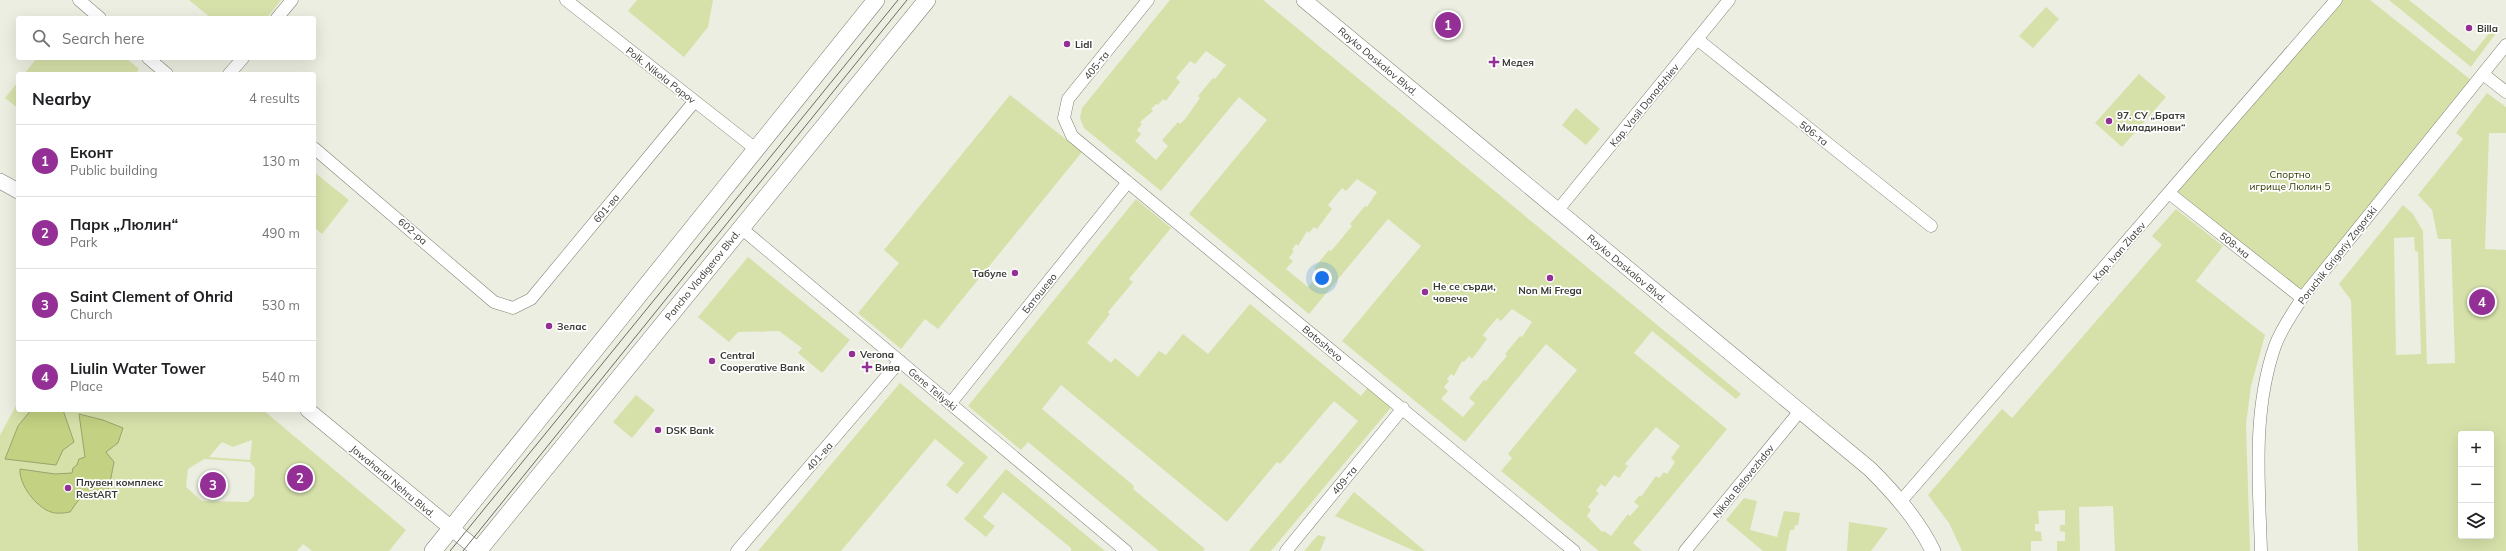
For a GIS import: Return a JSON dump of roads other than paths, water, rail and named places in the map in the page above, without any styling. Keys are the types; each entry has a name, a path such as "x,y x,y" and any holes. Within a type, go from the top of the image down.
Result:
{"main road":[{"path":"433,551 757,150 876,0"},
{"name":"Pancho Vladigerov Blvd.","path":"478,551 927,0"}],"street":[{"path":"79,0 98,16"},
{"path":"279,16 292,0"},
{"name":"Polk. Nikola Popov","path":"566,0 757,150"},
{"name":"405-та","path":"1072,136 1064,118 1068,99 1148,0"},
{"name":"Kap. Vasil Danadzhiev","path":"1558,210 1729,0"},
{"name":"Kap. Ivan Zlatev","path":"1901,501 2336,0"},
{"name":"Rayko Daskalov Blvd.","path":"1307,1 1870,469 1901,501 1926,536 1933,551"},
{"name":"506-та","path":"1697,39 1931,226"},
{"name":"Poruchik Grigoriy Zagorski","path":"2261,551 2258,425 2263,388 2275,344 2302,298 2506,45"},
{"path":"150,60 165,72"},
{"path":"231,72 241,60"},
{"path":"2483,74 2506,92"},
{"name":"601-ва","path":"514,308 531,299 694,102"},
{"name":"Batoshevo","path":"1072,136 1403,408 1574,551"},
{"name":"602-ра","path":"316,150 494,302 514,308"},
{"path":"0,181 16,190"},
{"name":"Батошево","path":"950,404 1128,182"},
{"name":"508-ма","path":"2169,193 2302,298"},
{"name":"Gene Teliyski","path":"741,228 1126,551"},
{"name":"401-ва","path":"737,551 900,361"},
{"name":"409-та","path":"1286,551 1403,408"},
{"name":"Nikola Belovezhdov","path":"1685,551 1800,411"},
{"name":"Jawaharlal Nehru Blvd.","path":"310,412 478,551"}],"tram line":[{"path":"450,551 898,0"},
{"path":"463,551 907,0"}],"place":[{"name":"Еконт","path":"1448,25"},
{"name":"Billa","path":"2469,28"},
{"name":"Lidl","path":"1067,44"},
{"name":"Медея","path":"1494,62"},
{"name":"97. СУ „Братя Миладинови“","path":"2109,121"},
{"name":"Табуле","path":"1015,273"},
{"name":"Non Mi Frega","path":"1550,278"},
{"name":"Не се сърди, човече","path":"1425,292"},
{"name":"Liulin Water Tower","path":"2482,302"},
{"name":"Зелас","path":"549,326"},
{"name":"Verona","path":"852,354"},
{"name":"Central Cooperative Bank","path":"712,361"},
{"name":"Вива","path":"867,367"},
{"name":"DSK Bank","path":"658,430"},
{"name":"Парк „Люлин“","path":"300,478"},
{"name":"Saint Clement of Ohrid","path":"213,485"},
{"name":"Плувен комплекс RestART","path":"68,488"}],"park label":[{"name":"Спортно игрище Люлин 5","path":"2290,180"}]}
